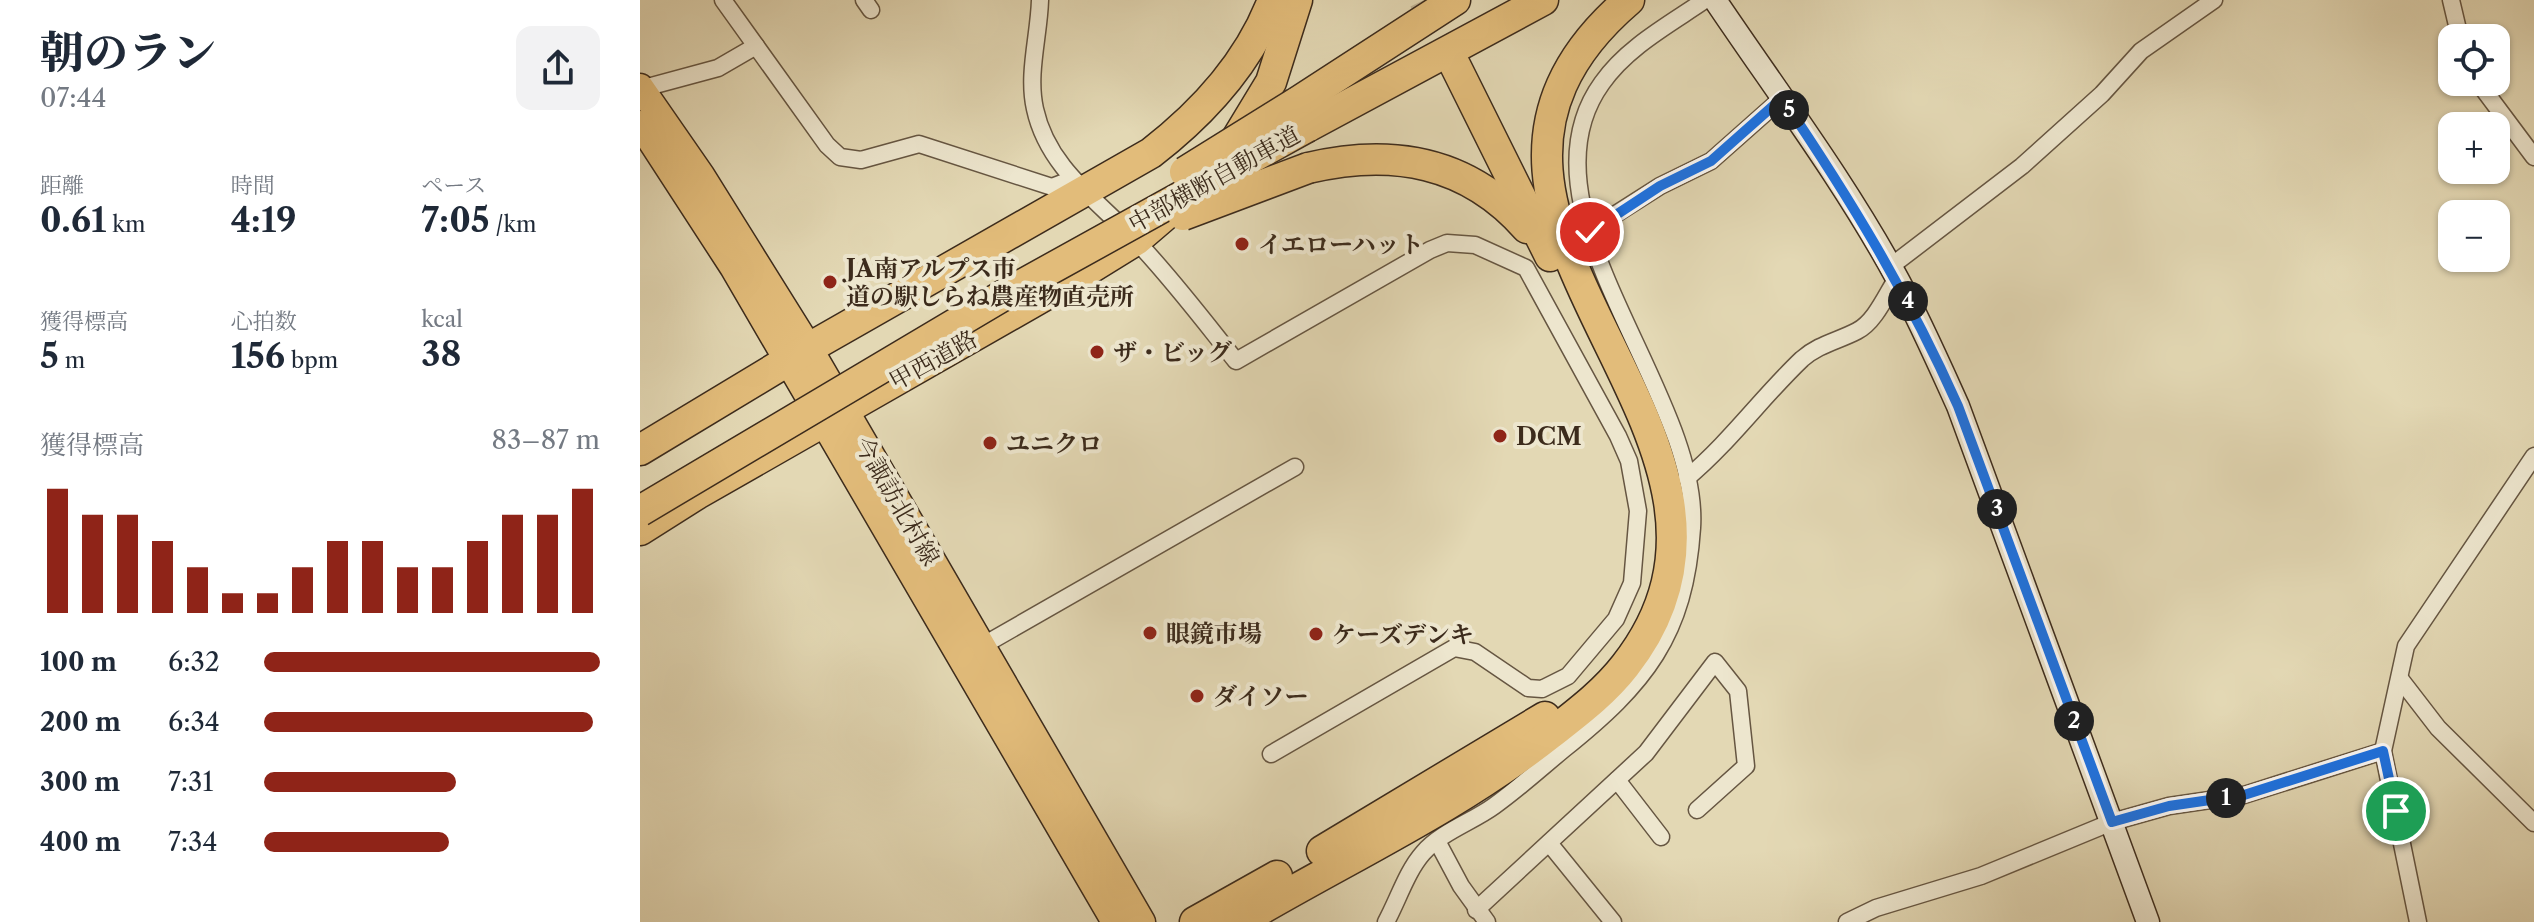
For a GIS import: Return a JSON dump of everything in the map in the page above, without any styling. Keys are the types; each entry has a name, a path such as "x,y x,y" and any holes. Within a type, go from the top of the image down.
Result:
{"highway":[{"path":"640,450 1080,186 1151,153 1209,103 1250,47 1273,0"},
{"name":"甲西道路","path":"640,530 1136,240 1198,184 1242,133 1271,82 1297,0"},
{"path":"1302,116 1455,0"},
{"name":"中部横断自動車道","path":"640,499 770,417 1302,116 1514,0"},
{"name":"中部横断自動車道","path":"640,511 1302,116 1543,0"},
{"path":"1551,257 1548,150 1553,110 1574,61 1590,39 1629,0"},
{"path":"1195,922 1333,845 1552,713 1598,675 1630,629 1650,577 1657,524 1655,494 1634,426 1551,257 1462,61"},
{"path":"765,434 855,391 1040,284 1121,243 1213,201 1308,168 1345,159 1378,157 1444,168 1473,182 1502,203 1551,257 1648,421 1661,458 1671,524 1666,582 1658,609 1628,663 1609,685 1501,773 1239,922"}],"main road":[{"name":"今諏訪北村線","path":"641,89 709,188 798,355 1115,922"},
{"name":"今諏訪北村線","path":"640,124 798,355"},
{"name":"今諏訪北村線","path":"834,416 982,646 1142,922"}],"street":[{"path":"723,0 827,145 840,157 861,160 919,144 1052,187 1080,186"},
{"path":"1040,0 1031,77 1043,137 1080,186 1136,240 1236,361 1447,243 1551,257 1660,186 1711,161 1782,98"},
{"path":"1386,922 1421,855 1437,841 1492,807 1617,706 1640,681 1660,651 1678,608 1693,525 1687,478 1676,433 1619,310 1590,232 1577,173 1578,136 1586,109 1602,82 1624,58 1705,0"},
{"path":"1715,0 1844,190 1893,273 1958,406 2148,922"},
{"path":"1687,478 1716,453 1803,358 1825,343 1859,330 1870,321 1893,273 2022,166 2102,94 2141,51 2214,0"},
{"path":"2451,0 2457,24"},
{"path":"641,89 718,68 756,46"},
{"path":"2488,96 2534,157"},
{"path":"1271,754 1454,648 1475,652 1528,688 1542,689 1556,685 1583,661 1616,619 1632,583 1638,511 1629,461 1551,257"},
{"path":"2418,922 2383,751 2406,646 2534,456"},
{"path":"982,646 1295,467"},
{"path":"1437,841 1482,916 1549,843 1646,753 1715,662 1738,691 1746,766 1697,810"},
{"path":"2401,680 2438,728 2534,823"},
{"path":"1847,922 1876,908 1981,876 2112,822 2169,806 2244,795 2383,751"},
{"path":"1617,780 1661,837"},
{"path":"1549,843 1613,922"}],"tunnel":[{"path":"1424,0 1455,65"}],"place":[{"name":"イエローハット","path":"1242,244"},
{"name":"JA南アルプス市 道の駅しらね農産物直売所","path":"830,282"},
{"name":"ザ・ビッグ","path":"1097,352"},
{"name":"DCM","path":"1500,436"},
{"name":"ユニクロ","path":"990,443"},
{"name":"眼鏡市場","path":"1150,633"},
{"name":"ケーズデンキ","path":"1316,634"},
{"name":"ダイソー","path":"1197,696"}],"route":[{"path":"1590,232 1660,186 1711,161 1744,135 1782,98 1844,190 1897,278 1931,345 1958,406 2112,822 2169,806 2244,795 2383,751 2396,811"}]}
